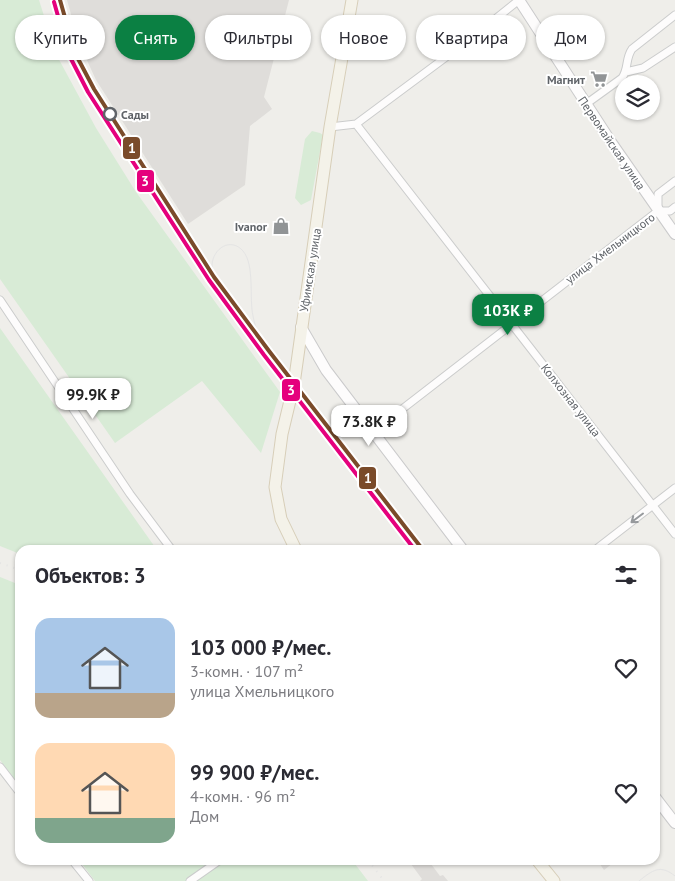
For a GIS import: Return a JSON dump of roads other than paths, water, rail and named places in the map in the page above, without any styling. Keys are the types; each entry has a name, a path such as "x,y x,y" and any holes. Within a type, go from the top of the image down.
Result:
{"main road":[{"name":"Уфимская улица","path":"301,326 330,127 352,0"},
{"path":"294,545 281,519 275,487 282,434 294,384 301,326"},
{"path":"541,865 554,881"}],"street":[{"path":"330,127 356,124 469,40 519,0"},
{"name":"Первомайская улица","path":"519,0 586,104 675,234"},
{"path":"586,104 622,78 626,72 627,56 632,49 675,15"},
{"path":"626,72 648,66 675,47"},
{"name":"Колхозная улица","path":"356,124 675,534"},
{"name":"улица Хмельницкого","path":"658,211 658,194 675,181"},
{"name":"улица Хмельницкого","path":"372,431 658,211 670,211 675,207"},
{"path":"0,300 130,494 168,545"},
{"name":"Уфимская улица","path":"301,326 326,370 459,545"},
{"path":"602,545 675,488"},
{"path":"0,768 15,787"},
{"path":"660,803 674,818"},
{"path":"76,865 89,881"},
{"path":"190,881 213,865"}],"tram line":[{"name":"3","path":"54,2 69,55 88,92 209,280 264,355 411,545"},
{"path":"219,291 214,278 213,259 223,246 233,245 243,251 247,257 254,321 269,351"},
{"path":"639,881 653,871 661,869 675,876"}],"railway":[{"path":"0,563 15,568"},
{"path":"372,865 384,881"}],"place":[{"name":"Магнит","path":"599,79"},
{"name":"Сады","path":"110,114"},
{"name":"Ivanor","path":"281,226"}]}
